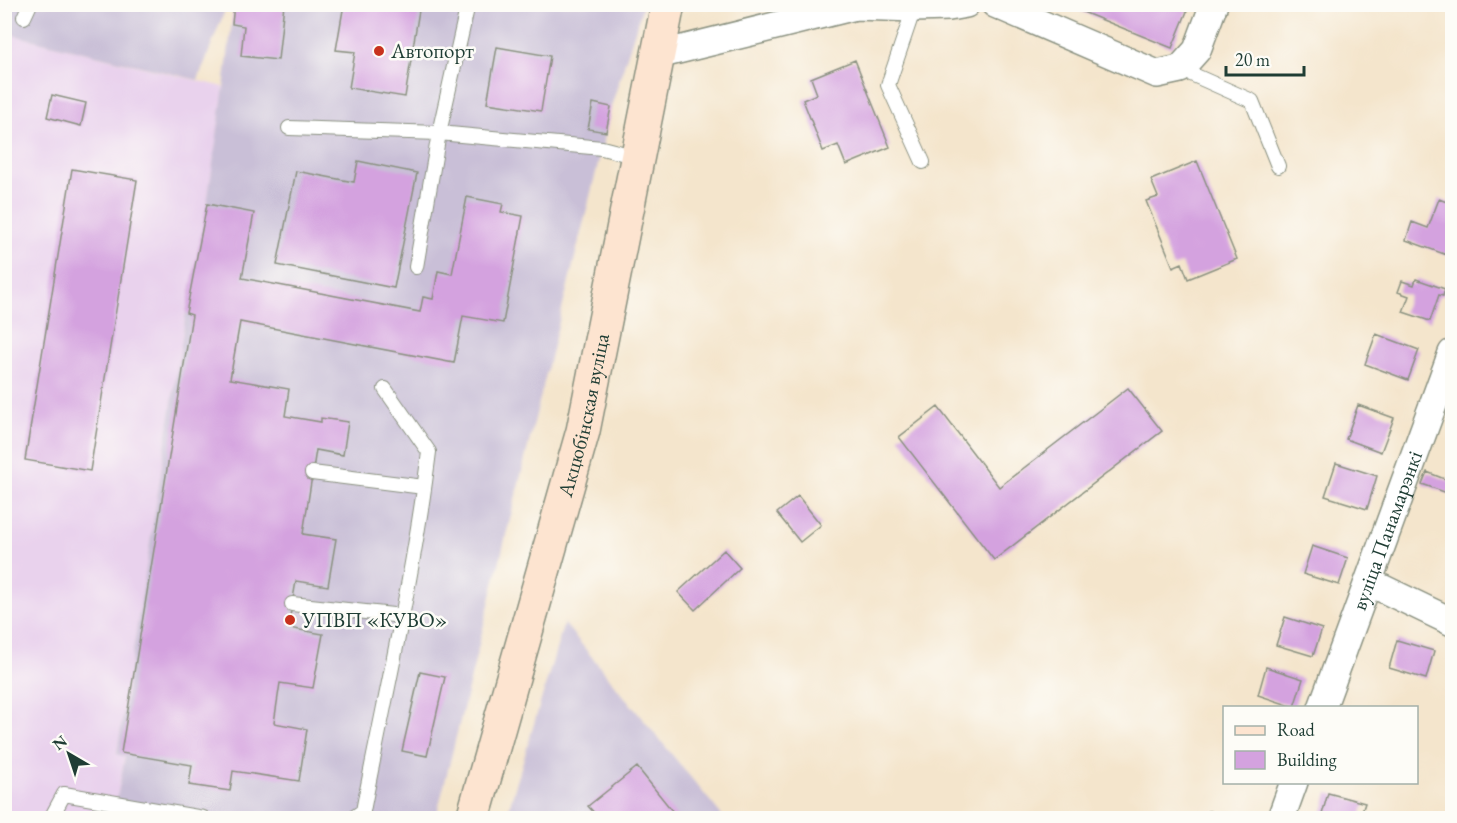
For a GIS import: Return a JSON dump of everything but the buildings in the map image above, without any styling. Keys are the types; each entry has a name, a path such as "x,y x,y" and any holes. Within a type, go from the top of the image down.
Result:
{"street":[{"name":"Акцюбінская вуліца","path":"473,819 583,431 668,4"},
{"path":"658,56 856,6 949,8 966,4"},
{"path":"995,4 1157,74 1180,69 1197,50 1214,4"},
{"name":"вуліца Панамарэнкі","path":"1323,706 1452,353"},
{"path":"1369,582 1452,622"},
{"path":"1281,819 1294,784"}],"lane":[{"path":"416,267 439,133 468,4"},
{"path":"914,8 888,85 923,162"},
{"path":"1180,69 1252,101 1278,166"},
{"path":"289,128 439,133 602,148 637,157"},
{"path":"352,819 363,811 402,616 429,452 385,389"},
{"path":"312,473 424,487"},
{"path":"292,604 402,616"},
{"path":"51,819 64,794 203,819"}],"shaded area":[{"path":"5,5 227,5 198,80 5,33"},
{"path":"234,5 643,5 611,107 436,818 113,818 125,757 117,754 186,313 207,204"},
{"path":"5,33 224,87 117,754 125,756 113,818 5,818"},
{"path":"564,623 724,818 506,818"}],"place":[{"name":"Автопорт","path":"379,51"},
{"name":"УПВП «КУВО»","path":"290,620"}]}
